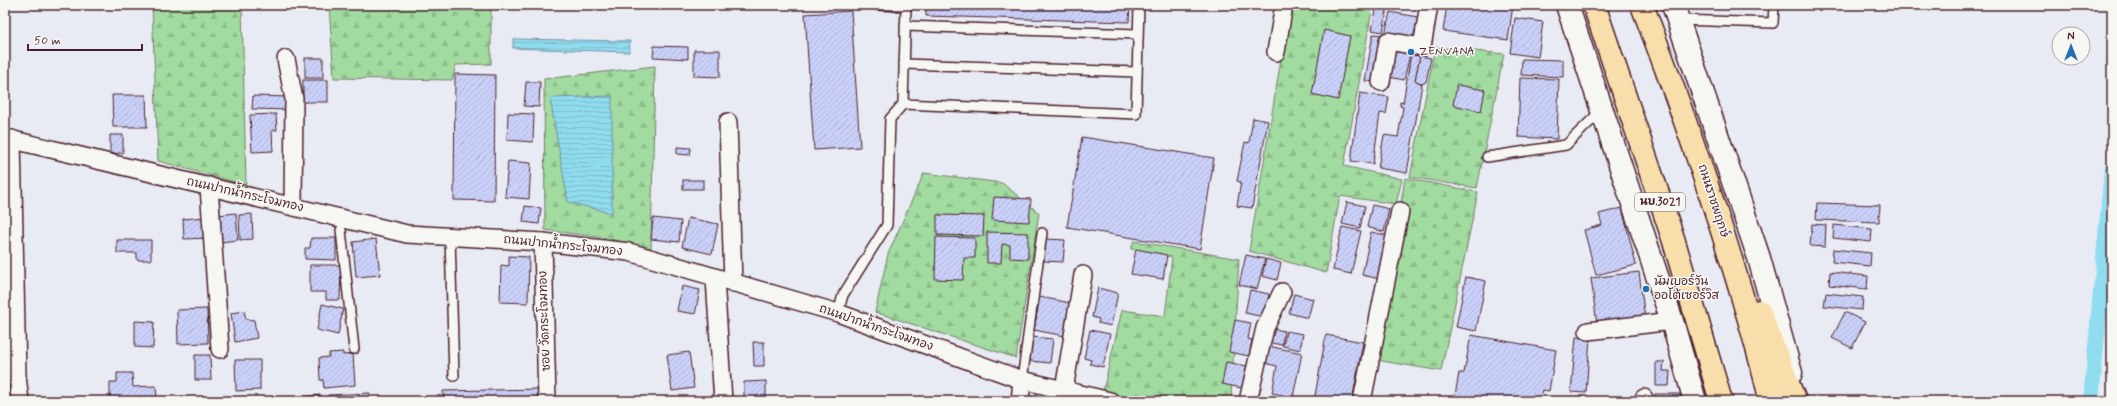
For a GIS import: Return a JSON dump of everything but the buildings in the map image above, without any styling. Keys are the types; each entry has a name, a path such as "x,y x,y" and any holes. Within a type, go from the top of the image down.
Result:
{"main road":[{"name":"นบ.3021","path":"1567,5 1672,321 1695,401"},
{"name":"นบ.3021","path":"1594,5 1673,238 1721,401"},
{"name":"ถนนราชพฤกษ์","path":"1642,5 1669,75 1719,218 1753,328 1771,401"},
{"path":"1675,13 1759,258 1798,401"},
{"path":"1719,218 1749,286 1795,401"}],"street":[{"path":"1276,52 1284,5"},
{"path":"1381,82 1388,41 1422,47 1430,5"},
{"path":"286,59 294,98 293,206"},
{"path":"728,122 733,283"},
{"path":"8,139 11,377 20,401"},
{"name":"ถนนปากน้ำกระโจมทอง","path":"8,139 293,206 340,224 407,234 542,242 629,252 715,279 838,314 1022,380 1102,400"},
{"path":"209,186 220,349"},
{"path":"1362,401 1400,210"},
{"name":"ซอย วัดกระโจมทอง","path":"542,242 547,401"},
{"path":"1064,390 1083,275"},
{"path":"715,279 723,401"},
{"path":"1248,401 1265,328 1282,292"},
{"path":"1588,331 1672,321"},
{"path":"1020,401 1022,380"}],"lane":[{"path":"838,314 843,296 887,225 890,119 903,104 906,6 878,5"},
{"path":"903,104 1136,114 1139,5"},
{"path":"1675,13 1773,23 1774,5"},
{"path":"905,26 1138,34"},
{"path":"904,64 1137,72"},
{"path":"1487,157 1566,144 1602,110"},
{"path":"340,224 354,349"},
{"path":"1022,380 1042,233"},
{"path":"450,237 454,376"}],"green space":[{"path":"152,5 242,5 246,185 158,161"},
{"path":"329,5 491,5 491,64 456,65 452,80 334,78"},
{"path":"1290,5 1373,5 1344,166 1402,179 1396,204 1340,196 1326,273 1249,251"},
{"path":"1435,47 1504,54 1477,188 1410,177"},
{"path":"655,66 651,248 605,238 545,230 544,79"},
{"path":"924,173 1002,183 1039,213 1016,358 875,312 888,254"},
{"path":"1405,178 1478,192 1441,371 1376,360"},
{"path":"1134,241 1239,259 1231,397 1229,401 1139,401 1103,391 1122,310 1165,316 1172,257 1131,249"}],"water":[{"path":"513,39 630,41 629,52 513,48"},
{"path":"612,96 612,213 568,202 550,98"}],"waterway":[{"path":"2091,401 2112,170"}],"place":[{"name":"ZENVANA","path":"1411,52"},
{"name":"นัมเบอร์วัน ออโต้เซอร์วิส","path":"1646,289"}]}
